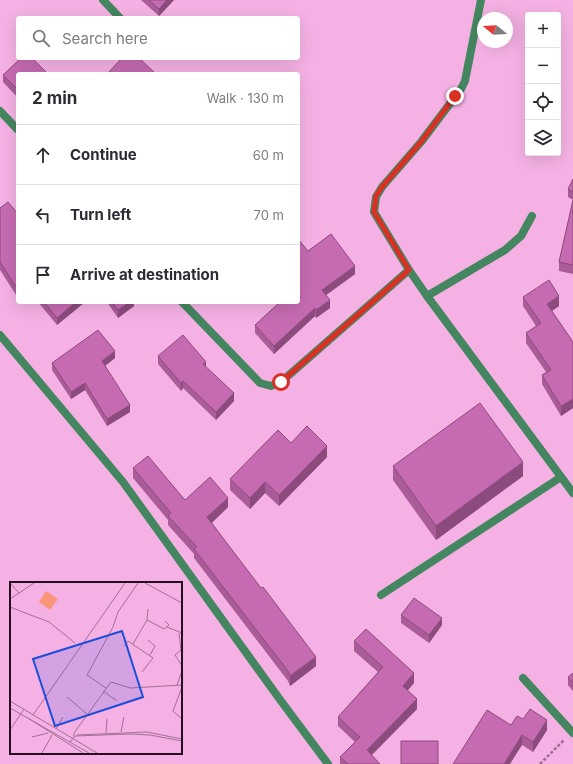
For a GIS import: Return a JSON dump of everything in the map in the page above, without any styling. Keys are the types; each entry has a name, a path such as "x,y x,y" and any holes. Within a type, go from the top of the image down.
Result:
{"street":[{"path":"104,0 118,16"},
{"path":"481,0 465,81 461,89 421,142 382,187 376,196 374,212 409,270 427,296 573,493"},
{"path":"0,111 16,128"},
{"path":"427,296 505,250 521,236 532,216"},
{"path":"184,304 260,383 271,386 281,382 409,270"},
{"path":"0,335 124,482 328,764"},
{"path":"381,595 561,477"},
{"path":"523,678 573,732"}],"path":[{"path":"540,764 573,732"}],"building":[{"path":"149,0 167,0 159,9"},
{"path":"19,60 34,60 46,72 16,72 16,88 3,75"},
{"path":"120,60 141,60 154,72 109,72"},
{"path":"573,179 573,192 568,189"},
{"path":"573,200 573,265 559,262"},
{"path":"8,202 16,212 16,287 0,262 0,208"},
{"path":"331,234 355,266 322,290 330,300 316,310 315,308 274,346 255,325 278,304 300,304 300,241 308,251"},
{"path":"549,280 559,296 547,304 573,342 573,399 561,406 542,375 551,370 526,333 541,323 523,297"},
{"path":"46,304 74,304 57,318"},
{"path":"114,304 127,304 118,310"},
{"path":"98,330 115,351 102,361 130,405 107,419 85,383 71,392 52,363"},
{"path":"183,335 206,362 203,364 234,393 216,412 183,381 181,383 158,356"},
{"path":"480,403 523,462 436,526 393,466"},
{"path":"307,426 327,446 279,495 265,482 250,498 230,479 278,430 291,443"},
{"path":"148,456 185,500 210,477 228,498 207,517 316,657 290,676 288,671 194,549 197,547 168,516 171,513 133,468"},
{"path":"414,598 442,618 429,635 401,615"},
{"path":"366,629 414,673 403,686 417,699 367,750 380,764 348,764 340,757 360,737 338,717 383,667 354,641"},
{"path":"573,673 573,683 568,677"},
{"path":"530,709 547,720 533,742 522,735 504,764 453,764 487,710 511,725 517,716 523,719"},
{"path":"401,741 438,741 438,764 401,764"}],"route":[{"path":"281,382 409,270 374,212 376,196 421,142 455,96"}]}
